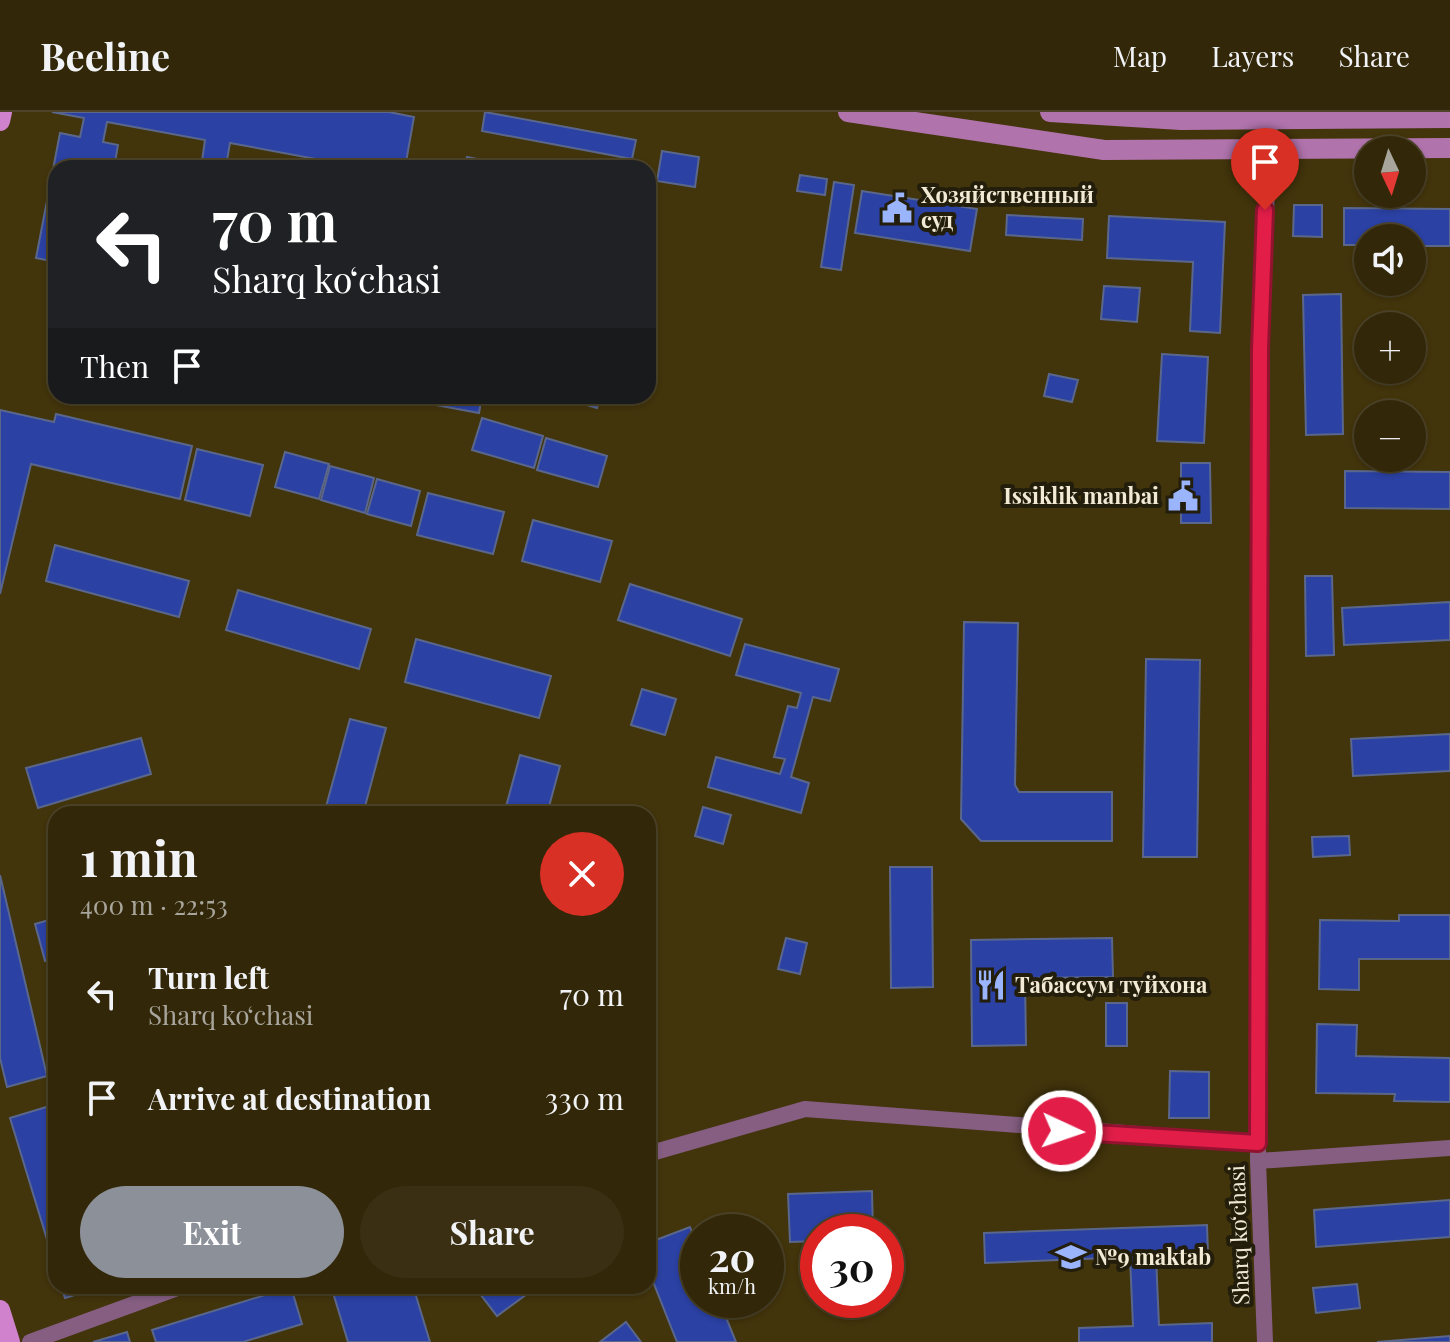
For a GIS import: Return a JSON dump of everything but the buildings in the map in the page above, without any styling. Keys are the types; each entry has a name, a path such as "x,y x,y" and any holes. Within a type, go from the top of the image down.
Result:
{"main road":[{"path":"0,121 2,112"},
{"path":"848,112 1104,150 1450,148"},
{"path":"1050,112 1181,120 1450,118"},
{"path":"0,1310 10,1342"}],"street":[{"name":"Sharq ko‘chasi","path":"1265,1342 1258,1161 1260,349 1270,120"},
{"path":"656,1152 805,1109 1258,1143"},
{"path":"1258,1161 1450,1148"},
{"path":"30,1342 161,1294"}],"place":[{"name":"Хозяйственный суд","path":"897,208"},
{"name":"Issiklik manbai","path":"1183,496"},
{"name":"Табассум туйхона","path":"991,985"},
{"name":"№9 maktab","path":"1071,1257"}],"route":[{"path":"1062,1131 1258,1143 1260,349 1265,210"}]}
